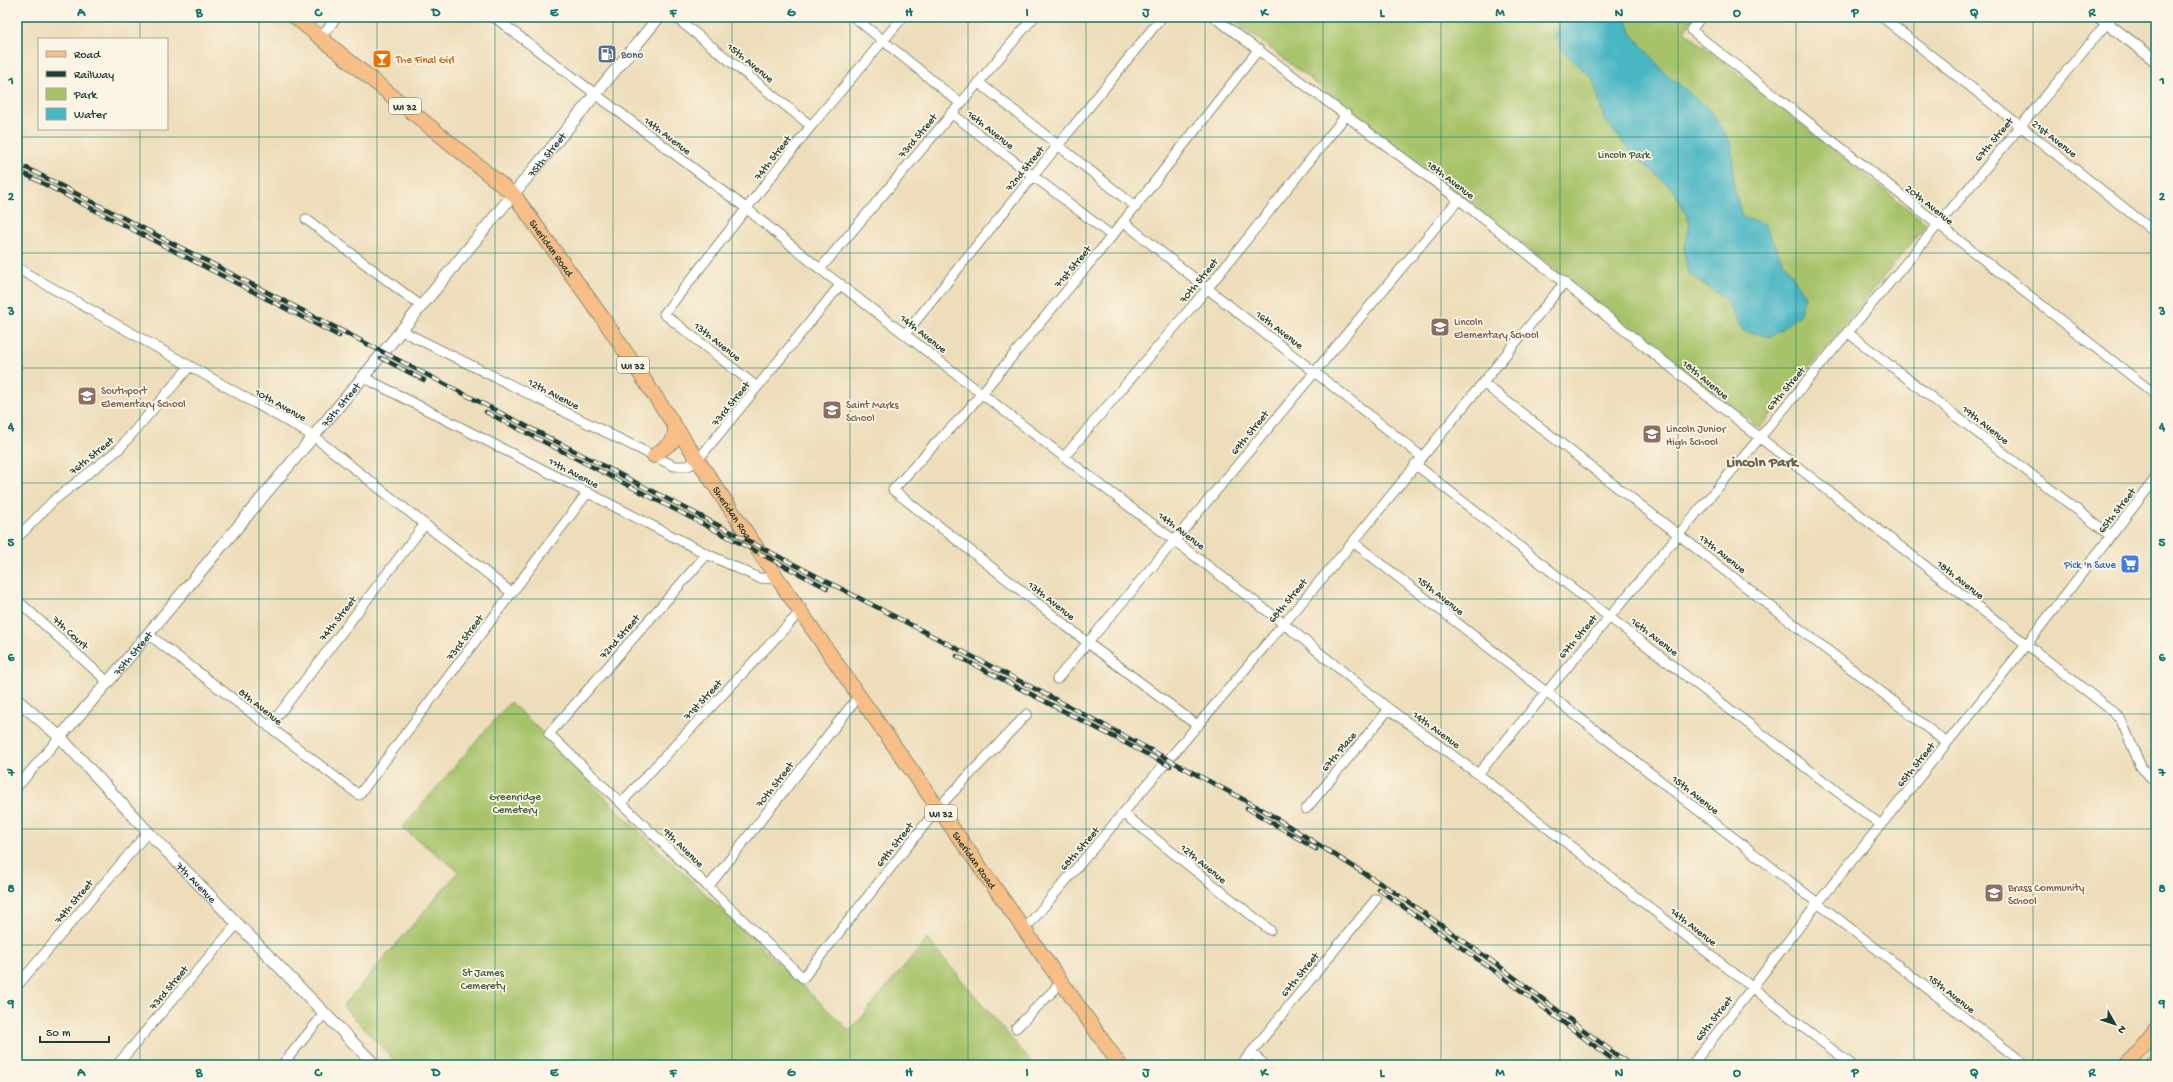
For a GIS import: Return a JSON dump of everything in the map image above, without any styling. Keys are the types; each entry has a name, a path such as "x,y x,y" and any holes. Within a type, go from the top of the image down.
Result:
{"main road":[{"name":"Sheridan Road","path":"295,17 514,195 602,317 697,461 859,696 1120,1065"},
{"path":"654,456 672,442 676,428"},
{"path":"2127,1065 2156,1029"}],"street":[{"path":"321,37 337,17"},
{"name":"14th Avenue","path":"494,17 594,95 747,209 820,269 1283,623 1389,709 1478,774 1852,1065"},
{"name":"75th Street","path":"17,788 108,682 363,377 400,330 514,195 659,17"},
{"name":"15th Avenue","path":"675,17 811,126"},
{"name":"16th Avenue","path":"854,17 960,103"},
{"name":"74th Street","path":"664,314 811,126 903,17"},
{"name":"73rd Street","path":"820,269 1034,17"},
{"name":"72nd Street","path":"905,334 1162,17"},
{"name":"18th Avenue","path":"1214,17 1459,199 1759,437 2115,713 2121,720 2141,767 2156,783"},
{"name":"20th Avenue","path":"1701,17 1691,30 2156,395"},
{"name":"21st Avenue","path":"1882,17 2156,233"},
{"path":"2105,19 2156,61"},
{"name":"67th Street","path":"1478,774 2019,126 2105,19"},
{"name":"71st Street","path":"893,490 982,393 1124,222 1259,49"},
{"path":"978,82 1136,207"},
{"name":"16th Avenue","path":"951,113 1032,177 1112,236"},
{"name":"70th Street","path":"1064,457 1207,289 1346,114"},
{"name":"69th Street","path":"1058,679 1459,199"},
{"path":"306,219 421,306"},
{"name":"16th Avenue","path":"1124,222 1207,289 1315,370 1422,457"},
{"name":"10th Avenue","path":"17,268 313,436 512,593"},
{"name":"68th Street","path":"1024,930 1124,814 1283,623 1353,542 1415,464 1565,282"},
{"name":"73rd Street","path":"697,461 841,284"},
{"name":"13th Avenue","path":"664,314 757,387"},
{"name":"12th Avenue","path":"400,330 674,466 688,466 697,461"},
{"name":"19th Avenue","path":"1847,332 2111,536"},
{"name":"76th Street","path":"17,538 53,501 119,449 190,366"},
{"name":"11th Avenue","path":"363,377 707,554 759,578 778,579"},
{"name":"17th Avenue","path":"1483,383 1947,743"},
{"name":"16th Avenue","path":"1415,464 1609,617 1881,825"},
{"name":"65th Street","path":"1692,1065 1817,904 2026,645 2156,478"},
{"name":"13th Avenue","path":"893,490 1088,643 1198,726"},
{"name":"73rd Street","path":"358,795 588,492"},
{"name":"74th Street","path":"269,727 425,524"},
{"name":"15th Avenue","path":"1353,542 2026,1065"},
{"name":"72nd Street","path":"549,734 707,554"},
{"name":"7th Court","path":"17,600 108,682"},
{"name":"71st Street","path":"621,803 801,611"},
{"name":"8th Avenue","path":"148,634 358,795"},
{"name":"70th Street","path":"708,887 859,696"},
{"name":"7th Avenue","path":"17,700 60,737 148,832 375,1065"},
{"name":"67th Place","path":"1306,809 1389,709"},
{"name":"69th Street","path":"803,978 938,808 1027,714"},
{"name":"9th Avenue","path":"549,734 803,978"},
{"name":"12th Avenue","path":"1124,814 1270,930"},
{"name":"74th Street","path":"17,986 148,832"},
{"name":"67th Street","path":"1241,1065 1376,899"},
{"name":"73rd Street","path":"117,1065 237,924"},
{"path":"1016,1028 1062,982"},
{"path":"282,1065 324,1014"},
{"path":"1251,1053 1265,1065"}],"green space":[{"name":"Lincoln Park","path":"1230,17 1694,17 1684,31 1927,224 1760,428"},
{"name":"Greenridge Cemetery","path":"510,702 542,732 624,817 850,1031 927,939 1034,1065 399,1065 343,1006 459,871 402,828"}],"water":[{"path":"1562,17 1625,17 1632,34 1664,72 1709,109 1732,145 1734,187 1742,217 1764,224 1777,251 1805,296 1799,315 1771,337 1743,331 1724,298 1689,274 1684,252 1690,223 1674,191 1630,151 1604,119 1593,79 1565,53 1554,38"}],"railway":[{"path":"17,163 1072,708 1263,810 1394,892 1499,966 1630,1065"},
{"path":"17,170 339,336"},
{"path":"381,358 424,380"},
{"path":"486,412 827,588"},
{"path":"957,656 1170,766"},
{"path":"1247,808 1316,849"},
{"path":"1378,889 1500,975 1620,1065"}],"place":[{"name":"Bono","path":"607,54"},
{"name":"The Final Girl","path":"382,59"},
{"name":"Lincoln Elementary School","path":"1440,327"},
{"name":"Southport Elementary School","path":"87,396"},
{"name":"Saint Marks School","path":"832,410"},
{"name":"Lincoln Junior High School","path":"1652,434"},
{"name":"Pick 'n Save","path":"2130,564"},
{"name":"Brass Community School","path":"1994,893"}],"district":[{"name":"Lincoln Park","path":"1762,461"}],"park label":[{"name":"St James Cemerety","path":"483,978"}]}
